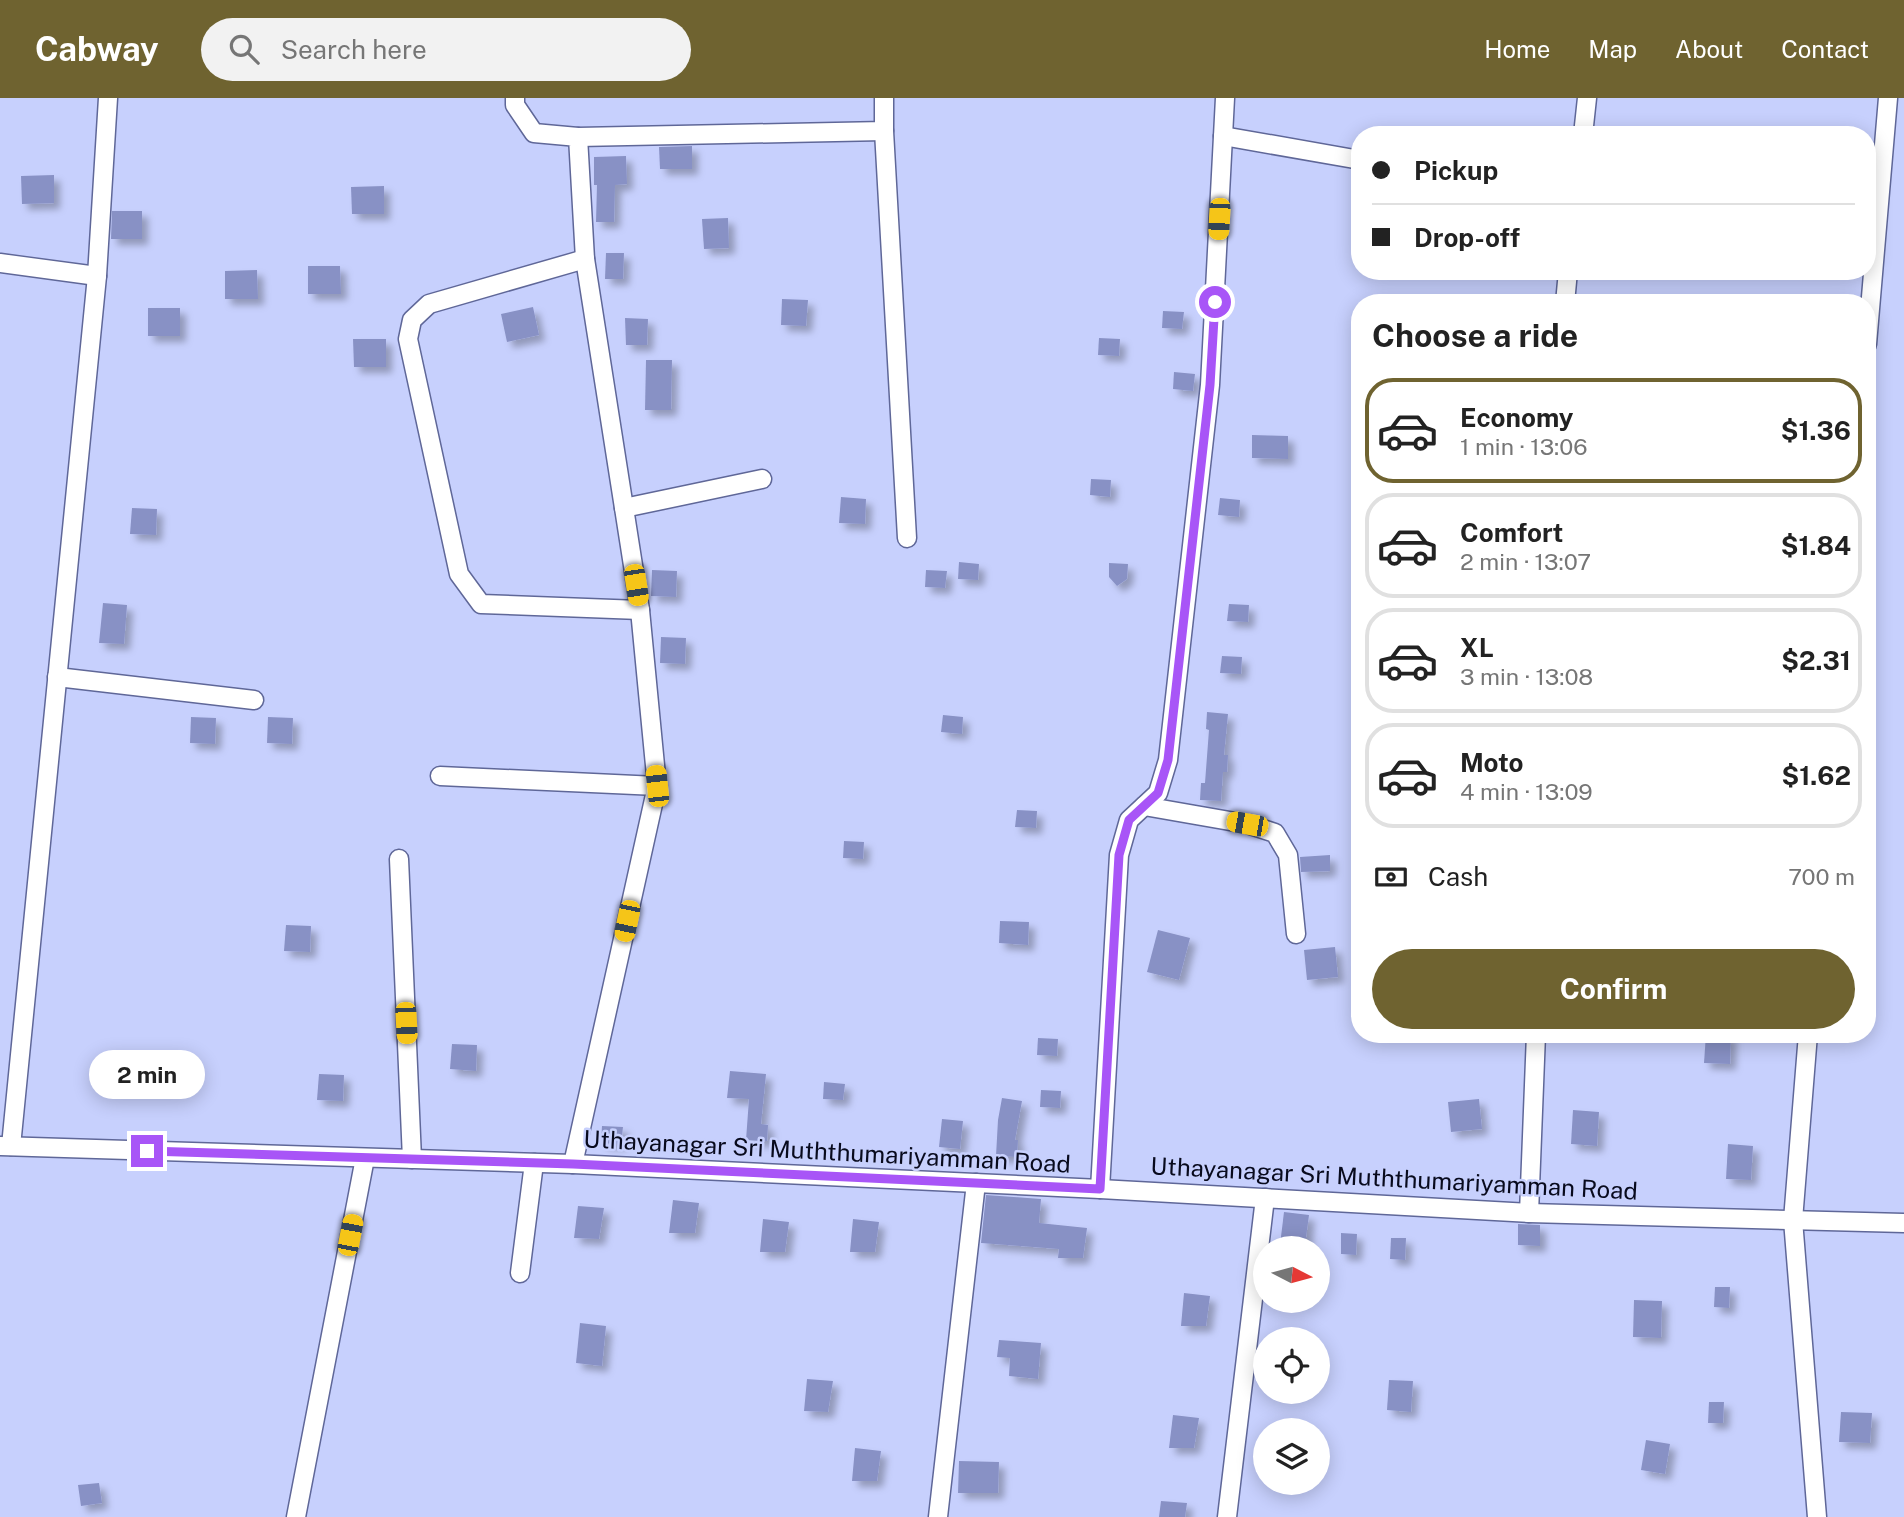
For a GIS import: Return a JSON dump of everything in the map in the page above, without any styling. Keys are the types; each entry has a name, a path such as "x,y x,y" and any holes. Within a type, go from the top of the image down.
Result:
{"street":[{"path":"5,1146 57,677 97,276 108,98"},
{"path":"515,98 515,105 534,133 578,137 884,131"},
{"path":"884,98 908,538"},
{"path":"1100,1189 1119,855 1129,820 1158,793 1168,760 1210,385 1226,98"},
{"path":"1584,126 1587,98"},
{"path":"1876,239 1888,98"},
{"path":"1223,136 1351,158"},
{"path":"573,1164 657,786 640,610 585,260 578,137"},
{"path":"585,260 429,304 412,320 408,339 459,574 481,604 640,610"},
{"path":"0,263 97,276"},
{"path":"624,508 762,479"},
{"path":"57,677 254,701"},
{"path":"440,776 657,786"},
{"path":"1144,806 1247,824 1275,833 1288,855 1296,934"},
{"path":"399,859 412,1159"},
{"path":"1530,1213 1536,1043"},
{"path":"1807,1043 1793,1220 1817,1517"},
{"name":"Uthayanagar Sri Muththumariyamman Road","path":"5,1146 573,1164 1530,1213 1904,1223"},
{"path":"296,1517 365,1158"},
{"path":"520,1273 534,1163"},
{"path":"938,1517 976,1183"},
{"path":"1227,1517 1265,1198"}],"building":[{"path":"692,146 692,169 660,169 659,147"},
{"path":"626,156 627,184 615,185 614,222 596,222 597,185 594,185 594,157"},
{"path":"54,175 54,203 22,204 21,176"},
{"path":"384,186 384,214 352,214 351,187"},
{"path":"112,211 142,211 142,239 111,239"},
{"path":"728,218 729,248 704,249 702,219"},
{"path":"606,253 624,253 623,279 605,279"},
{"path":"308,266 340,266 341,294 308,294"},
{"path":"257,270 258,299 225,299 225,271"},
{"path":"782,299 808,300 806,326 781,325"},
{"path":"533,307 539,335 507,342 501,314"},
{"path":"148,308 180,308 180,336 148,336"},
{"path":"1163,311 1184,312 1182,329 1162,328"},
{"path":"625,318 648,319 647,345 626,345"},
{"path":"1099,338 1120,339 1119,356 1098,355"},
{"path":"353,339 386,339 386,367 354,367"},
{"path":"646,360 672,360 671,410 645,410"},
{"path":"1174,372 1195,374 1193,391 1173,389"},
{"path":"1252,435 1288,436 1288,459 1252,458"},
{"path":"1091,479 1111,480 1110,497 1090,495"},
{"path":"841,497 866,499 865,524 839,523"},
{"path":"1220,498 1240,500 1239,517 1218,515"},
{"path":"132,508 157,509 156,535 130,534"},
{"path":"959,562 979,564 978,580 958,579"},
{"path":"1109,563 1128,564 1127,579 1117,586 1109,577"},
{"path":"652,570 677,571 676,597 651,596"},
{"path":"926,570 947,571 945,588 925,587"},
{"path":"103,603 127,605 124,644 99,643"},
{"path":"1229,604 1249,605 1248,622 1227,621"},
{"path":"661,637 686,638 685,664 660,663"},
{"path":"1222,656 1242,657 1241,674 1220,673"},
{"path":"1207,712 1228,714 1224,755 1228,755 1227,772 1223,772 1221,801 1200,800 1201,783 1205,783 1209,730 1206,729"},
{"path":"943,715 963,717 962,734 941,732"},
{"path":"191,717 216,718 215,744 190,743"},
{"path":"268,717 293,718 292,744 267,743"},
{"path":"1017,810 1037,811 1036,828 1015,827"},
{"path":"844,841 864,842 863,859 843,858"},
{"path":"1330,855 1330,871 1301,872 1300,857"},
{"path":"1000,921 1029,922 1028,945 999,943"},
{"path":"286,925 311,926 310,952 284,951"},
{"path":"1158,930 1190,938 1179,980 1147,972"},
{"path":"1335,947 1338,977 1307,980 1304,950"},
{"path":"1038,1038 1058,1039 1057,1056 1037,1055"},
{"path":"1705,1043 1731,1043 1730,1064 1704,1063"},
{"path":"452,1044 477,1045 476,1071 450,1069"},
{"path":"730,1071 766,1074 761,1124 768,1125 767,1141 746,1140 749,1099 727,1098"},
{"path":"319,1074 344,1075 343,1101 317,1100"},
{"path":"824,1082 845,1084 843,1100 823,1099"},
{"path":"1041,1090 1061,1091 1060,1108 1040,1107"},
{"path":"1002,1098 1022,1101 1015,1140 1018,1140 1017,1157 996,1156"},
{"path":"1479,1099 1482,1129 1451,1132 1448,1102"},
{"path":"1573,1110 1599,1112 1597,1146 1571,1144"},
{"path":"942,1119 963,1121 960,1149 939,1147"},
{"path":"602,1126 623,1127 621,1144 601,1143"},
{"path":"1728,1144 1753,1146 1751,1180 1726,1179"},
{"path":"986,1195 1041,1199 1039,1223 1087,1228 1083,1258 1058,1258 1059,1249 981,1243"},
{"path":"673,1200 699,1203 695,1233 669,1233"},
{"path":"578,1206 604,1208 599,1239 574,1238"},
{"path":"1284,1212 1309,1215 1306,1236 1281,1236"},
{"path":"763,1219 789,1222 785,1252 760,1252"},
{"path":"853,1219 879,1222 875,1252 850,1252"},
{"path":"1518,1224 1540,1225 1540,1246 1518,1245"},
{"path":"1341,1233 1357,1234 1356,1255 1341,1254"},
{"path":"1391,1238 1406,1238 1405,1260 1390,1259"},
{"path":"1715,1287 1730,1287 1729,1308 1714,1307"},
{"path":"1184,1293 1210,1296 1206,1326 1181,1326"},
{"path":"1634,1300 1662,1301 1661,1338 1633,1337"},
{"path":"580,1323 606,1326 602,1366 576,1363"},
{"path":"999,1340 1041,1343 1038,1379 1009,1376 1010,1358 997,1357"},
{"path":"807,1379 833,1381 828,1412 804,1411"},
{"path":"1389,1380 1413,1381 1411,1412 1387,1410"},
{"path":"1709,1402 1724,1402 1723,1423 1708,1423"},
{"path":"1841,1412 1872,1413 1870,1443 1839,1442"},
{"path":"1173,1415 1199,1418 1194,1448 1169,1448"},
{"path":"1646,1440 1670,1444 1665,1474 1641,1470"},
{"path":"855,1448 881,1451 877,1481 852,1481"},
{"path":"959,1461 999,1462 998,1493 958,1493"},
{"path":"99,1483 102,1503 81,1506 78,1485"},
{"path":"1161,1501 1187,1503 1185,1517 1159,1517"}],"route":[{"path":"147,1151 573,1164 1100,1189 1119,855 1129,820 1158,793 1168,760 1210,385 1215,302"}]}
